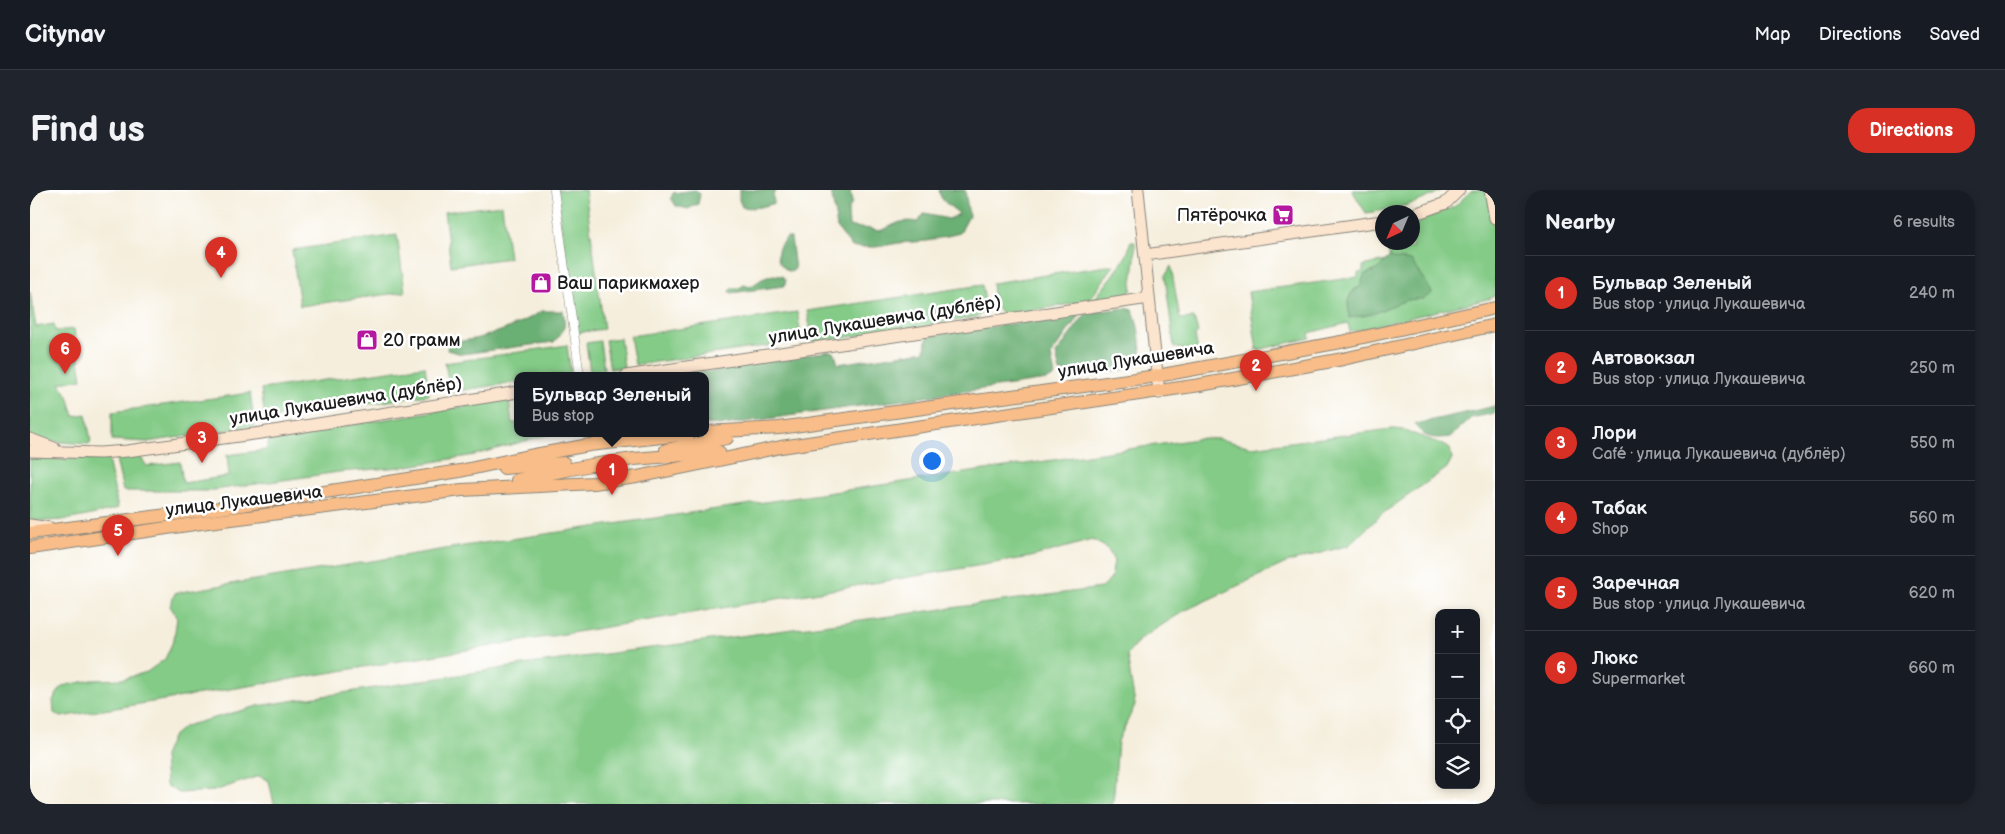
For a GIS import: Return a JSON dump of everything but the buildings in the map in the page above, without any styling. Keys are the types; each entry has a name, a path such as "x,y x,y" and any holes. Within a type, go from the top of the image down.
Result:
{"main road":[{"name":"улица Лукашевича","path":"460,471 634,456 779,428 1157,376 1340,342 1495,308"},
{"name":"улица Лукашевича","path":"30,548 208,522 462,490 617,462 781,447 1158,393 1343,359 1495,325"},
{"name":"улица Лукашевича","path":"709,432 779,428"},
{"name":"улица Лукашевича","path":"30,533 228,507 460,471 589,445 662,437"},
{"name":"улица Лукашевича","path":"462,490 602,482 637,477 781,447"}],"street":[{"path":"554,190 579,372"},
{"path":"1138,190 1158,393"},
{"path":"1420,212 1446,203 1459,190"},
{"path":"1490,190 1495,218"},
{"path":"1145,255 1375,222"},
{"name":"улица Лукашевича (дублёр)","path":"653,372 1149,298"},
{"name":"улица Лукашевича (дублёр)","path":"30,451 100,454 127,451 261,433 514,393"},
{"path":"30,439 70,452"},
{"path":"30,524 59,529"}],"green space":[{"path":"556,190 585,190 604,329 576,333"},
{"path":"696,190 700,194 698,204 688,209 676,206 671,198 673,193"},
{"path":"739,190 776,190 773,195 774,203 751,208 742,207 739,200"},
{"path":"831,190 850,190 852,202 848,211 849,226 853,227 879,231 901,222 918,222 924,214 949,219 959,214 944,201 939,190 965,190 969,216 960,233 927,241 876,247 852,247 837,228"},
{"path":"1352,190 1442,190 1408,205 1375,205 1375,212 1366,213"},
{"path":"1472,190 1486,190 1488,193 1495,233 1495,296 1350,332 1348,323 1309,333 1310,338 1257,350 1248,292 1358,277 1358,273 1363,272 1363,266 1390,260 1388,250 1420,250 1420,220 1454,207"},
{"path":"502,205 509,258 451,266 444,212"},
{"path":"397,235 405,292 300,306 292,250"},
{"path":"787,237 791,238 795,269 791,272 782,266 778,259 780,247"},
{"path":"1130,242 1135,242 1131,291 1125,295 1094,300 1126,256"},
{"path":"1390,256 1394,259 1412,261 1432,293 1423,299 1405,301 1374,313 1349,318 1348,301 1352,291 1361,286 1364,275 1378,269"},
{"path":"1114,265 1089,301 1005,315 994,306 992,283"},
{"path":"1171,266 1180,319 1194,318 1198,333 1195,336 1198,351 1196,353 1174,347 1165,277"},
{"path":"773,275 782,276 786,281 784,286 731,293 729,291 732,288 739,288 744,285 750,287 762,279"},
{"path":"982,285 984,307 981,314 977,317 813,342 807,311"},
{"path":"30,292 36,327 54,324 55,331 74,329 82,379 60,383 68,396 74,416 86,414 91,442 88,444 46,441 30,436"},
{"path":"1126,308 1134,313 1140,341 1140,358 1132,368 1075,378 1068,372 1060,372 1056,354 1086,313"},
{"path":"542,311 563,311 564,328 554,342 462,354 447,350 448,345 452,343 495,333"},
{"path":"797,312 802,341 635,365 630,336"},
{"path":"1080,314 1051,355 1055,376 1047,380 723,425 709,424 709,372 736,365 831,351 835,354 838,364 925,351 926,341 929,336"},
{"path":"620,338 624,367 610,369 605,340"},
{"path":"600,341 604,370 590,372 586,343"},
{"path":"567,345 571,372 514,372 514,383 450,392 445,363"},
{"path":"425,366 429,395 265,419 261,389"},
{"path":"250,393 255,426 147,442 112,440 112,412"},
{"path":"509,399 512,423 514,423 514,437 539,437 475,455 402,467 339,472 207,491 123,491 116,459 139,455 147,466 180,462 183,483 229,476 227,455 266,450 270,438"},
{"path":"1495,406 1495,413 1471,418 1450,437 1430,437 1422,433 1415,424"},
{"path":"1391,429 1408,432 1450,449 1452,458 1447,468 1382,514 1349,545 1286,563 1184,611 1140,639 1127,655 1135,705 1118,741 1113,804 274,804 269,781 259,776 214,791 179,793 166,785 164,756 172,737 185,726 258,706 530,664 1101,588 1111,579 1114,561 1107,548 1092,540 1031,557 61,717 54,713 53,700 62,686 91,680 123,679 147,672 165,659 174,639 177,617 170,606 175,593 470,545 1204,438 1219,439 1252,447"},
{"path":"30,458 108,459 118,508 61,520 39,521 30,519"}],"place":[{"name":"Пятёрочка","path":"1283,215"},
{"name":"Табак","path":"221,278"},
{"name":"Ваш парикмахер","path":"541,283"},
{"name":"20 грамм","path":"367,340"},
{"name":"Люкс","path":"65,374"},
{"name":"Автовокзал","path":"1256,391"},
{"name":"Лори","path":"202,463"},
{"name":"Бульвар Зеленый","path":"612,495"},
{"name":"Заречная","path":"118,556"}]}
